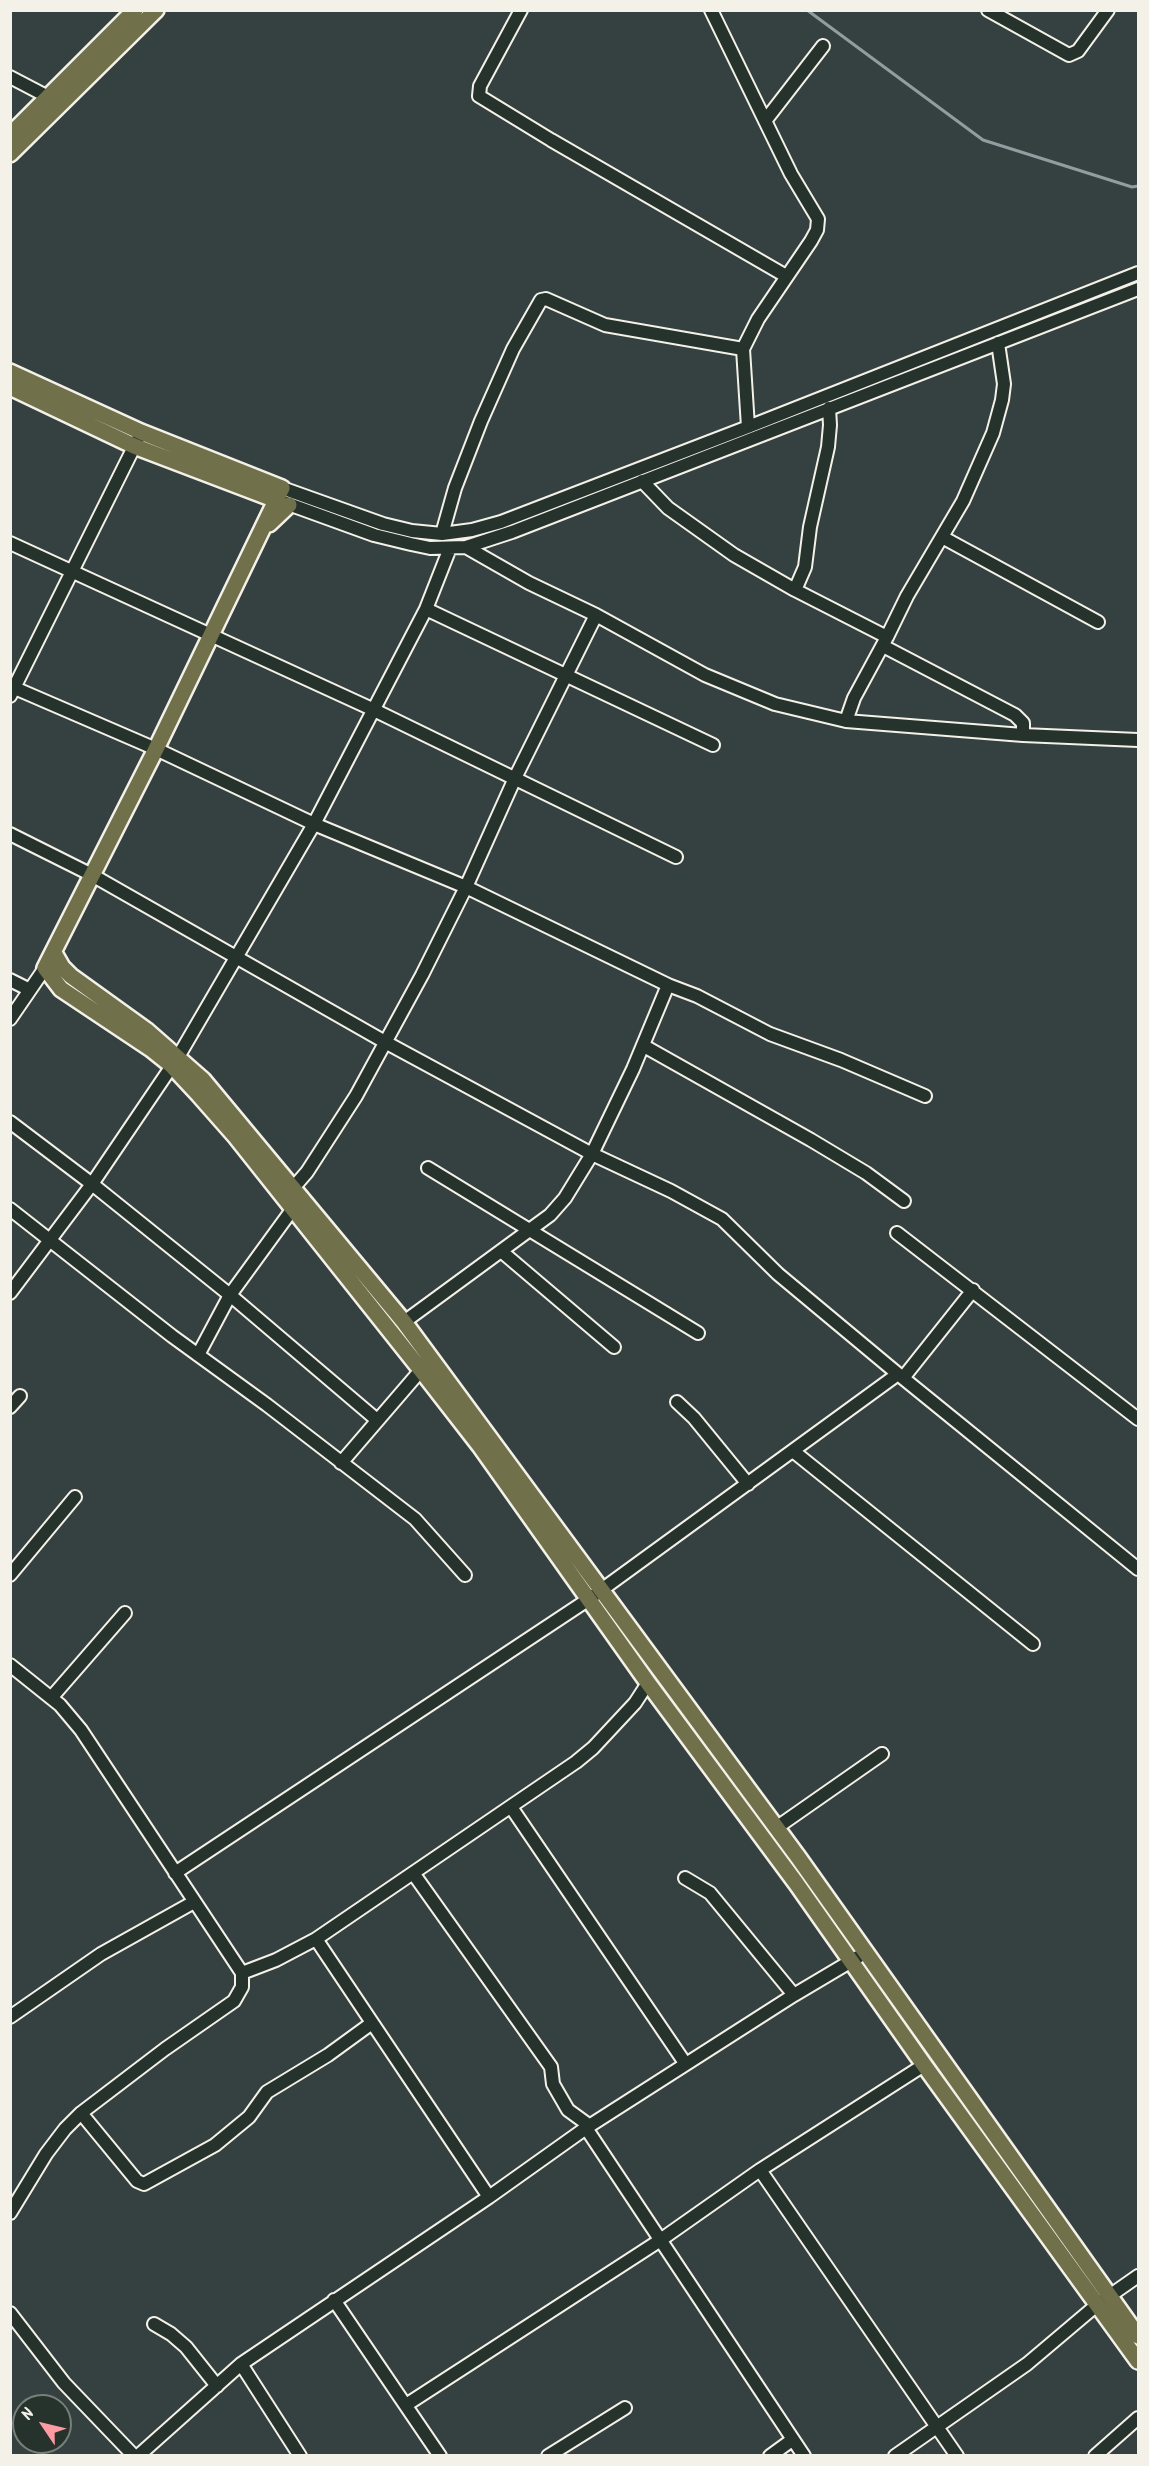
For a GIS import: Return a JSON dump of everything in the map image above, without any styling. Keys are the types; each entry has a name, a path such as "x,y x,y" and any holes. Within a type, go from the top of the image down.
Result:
{"main road":[{"path":"10,154 54,100 135,10"},
{"path":"10,135 54,100 156,10"},
{"path":"10,372 138,439 259,493 283,497"},
{"path":"10,387 283,497"},
{"path":"259,493 263,530"},
{"path":"283,497 263,530 45,968 66,993 175,1061 209,1087 421,1370 776,1828 924,2066 1104,2299 1138,2336"},
{"path":"54,953 71,976 146,1030 175,1061"},
{"path":"293,1198 404,1322 450,1381 595,1595 648,1683 858,1957 1104,2299 1138,2361"}],"street":[{"path":"521,10 480,86 479,96 786,276"},
{"path":"711,10 791,174 818,219 817,230 811,241 758,319 743,349 748,427"},
{"path":"988,10 1069,55 1078,51 1108,10"},
{"path":"765,121 823,46"},
{"path":"10,77 54,100"},
{"path":"283,497 412,531 442,534 472,530 501,522 748,427 1138,273"},
{"path":"283,497 374,535 430,548 466,547 1138,289"},
{"path":"442,534 455,488 490,400 513,349 541,300 546,299 605,325 743,349"},
{"path":"846,721 854,698 907,596 963,501 996,424 1004,384 998,343"},
{"path":"795,590 805,567 810,527 828,447 829,408"},
{"path":"138,439 12,690 156,748 314,824 466,888 668,985 697,996 771,1034 841,1060 925,1096"},
{"path":"642,481 668,508 734,555 1015,715 1023,723 1023,735"},
{"path":"942,537 1098,622"},
{"path":"10,543 372,709 676,857"},
{"path":"466,547 529,583 596,615 705,675 775,704 846,721 1023,735 1138,740"},
{"path":"10,1293 92,1184 175,1061 314,824 426,609 450,548"},
{"path":"426,609 713,745"},
{"path":"198,1355 230,1295 356,1096 422,975 466,888 564,676 596,615"},
{"path":"10,834 92,875 385,1042 592,1154 671,1191 722,1219 778,1274 1138,1569"},
{"path":"10,1019 45,968"},
{"path":"10,980 30,990"},
{"path":"404,1322 550,1215 565,1198 592,1154 644,1046 668,985"},
{"path":"644,1046 812,1140 904,1201"},
{"path":"10,1122 92,1184 230,1295 377,1420"},
{"path":"428,1168 465,1193 698,1333"},
{"path":"10,1209 415,1519 465,1575"},
{"path":"897,1233 1138,1419"},
{"path":"501,1251 614,1347"},
{"path":"175,1873 595,1595 900,1376 973,1290"},
{"path":"341,1463 421,1370"},
{"path":"10,1407 20,1396"},
{"path":"677,1402 694,1418 748,1484"},
{"path":"793,1451 1033,1644"},
{"path":"10,1575 75,1497"},
{"path":"51,1698 125,1613"},
{"path":"10,1665 51,1698 81,1730 242,1973 241,1992 234,2001 165,2049 81,2113 46,2154 10,2213"},
{"path":"242,1973 276,1960 316,1939 511,1807 593,1748 635,1703 648,1683"},
{"path":"776,1828 882,1755"},
{"path":"511,1807 685,2063"},
{"path":"413,1873 551,2067 553,2084 568,2110 588,2127 659,2241 804,2456"},
{"path":"685,1878 710,1893 794,1995"},
{"path":"10,2017 101,1954 194,1902"},
{"path":"316,1939 489,2196"},
{"path":"10,2313 64,2383 136,2456 241,2364 685,2063 858,1957"},
{"path":"81,2113 137,2181 144,2184 215,2145 249,2117 267,2092 328,2055 372,2023"},
{"path":"406,2405 659,2241 760,2170 924,2066"},
{"path":"760,2170 957,2456"},
{"path":"895,2456 1027,2364 1104,2299 1138,2276"},
{"path":"334,2300 440,2456"},
{"path":"154,2324 171,2334 186,2347 217,2386"},
{"path":"241,2364 300,2456"},
{"path":"548,2456 625,2408"},
{"path":"1095,2456 1138,2418"},
{"path":"770,2456 792,2440"}],"waterway":[{"path":"807,10 983,140 1132,187 1138,186"}]}
